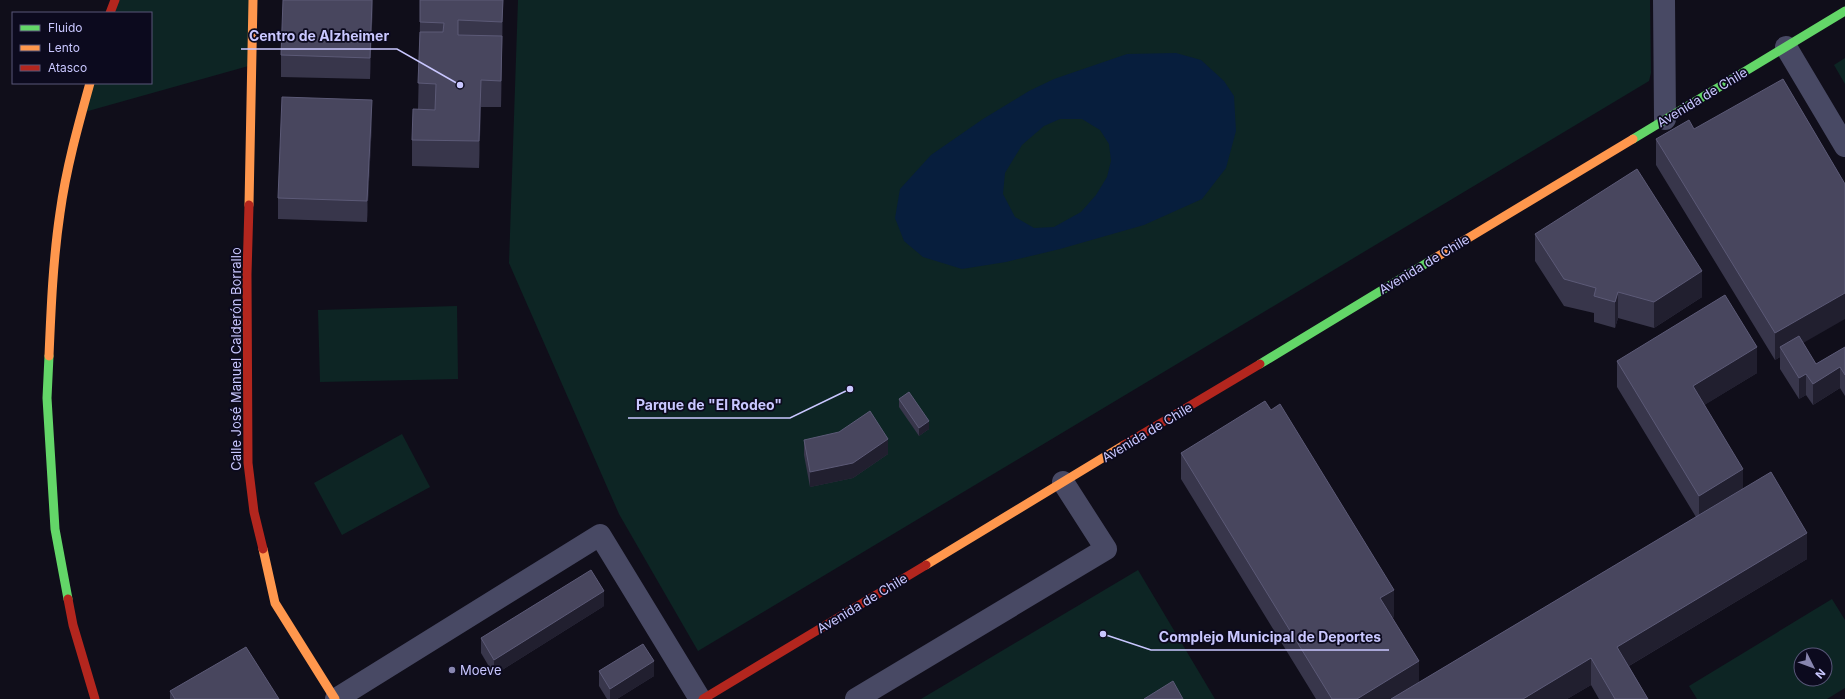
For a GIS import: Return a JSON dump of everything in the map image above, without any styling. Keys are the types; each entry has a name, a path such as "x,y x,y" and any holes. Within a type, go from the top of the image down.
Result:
{"street":[{"path":"110,12 115,0"},
{"name":"Calle José Manuel Calderón Borrallo","path":"253,0 247,274 248,464 254,512 276,603 335,699"},
{"path":"1664,0 1665,119"},
{"name":"Avenida de Chile","path":"702,699 1845,11"},
{"path":"1786,47 1845,146"},
{"path":"90,84 76,131 60,212 52,286 47,398 55,529 73,625 95,699"},
{"path":"856,699 1106,549 1063,482"},
{"path":"335,699 600,535 702,699"}],"green space":[{"path":"115,0 253,0 252,65 81,113 90,84 152,84 152,12 110,12"},
{"path":"518,0 1650,0 1651,73 1649,81 698,651 619,514 509,263"},
{"path":"1845,58 1845,84 1834,65"},
{"path":"457,306 458,379 320,382 318,310"},
{"path":"402,434 430,487 342,535 314,483"},
{"path":"1138,570 1215,699 921,699"},
{"path":"1832,599 1845,620 1845,688 1827,699 1697,699 1689,686"}],"water":[{"path":"1176,53 1201,60 1224,81 1234,96 1236,131 1226,168 1202,199 1144,225 1060,249 1006,262 962,269 923,257 904,241 895,218 900,189 931,155 983,119 1029,91 1054,79 1127,54","holes":["1060,119 1082,119 1100,130 1109,144 1111,161 1107,177 1096,195 1081,212 1054,227 1034,228 1015,217 1003,194 1005,173 1022,145 1044,126"]}],"building":[{"path":"283,0 372,0 370,58 281,55"},
{"path":"420,0 503,0 502,22 458,20 458,35 502,36 501,81 481,80 479,141 412,140 413,109 435,110 436,84 418,83 420,32 443,32 444,23 420,22"},
{"path":"1783,79 1845,184 1845,293 1775,333 1656,139 1689,120 1694,129"},
{"path":"282,97 372,100 367,201 278,198"},
{"path":"1637,169 1702,271 1654,302 1618,292 1615,302 1594,296 1596,288 1564,279 1535,234"},
{"path":"1725,295 1757,347 1693,386 1743,469 1699,496 1617,361"},
{"path":"1799,336 1816,364 1845,347 1845,375 1840,367 1813,384 1806,374 1799,378 1780,347"},
{"path":"909,392 929,421 919,428 899,399"},
{"path":"1265,401 1271,410 1280,404 1394,590 1380,598 1419,661 1357,699 1332,699 1181,453"},
{"path":"870,411 888,439 853,463 810,472 804,440 839,432"},
{"path":"1771,472 1807,533 1617,647 1648,699 1615,699 1591,658 1523,699 1391,699"},
{"path":"591,570 604,591 494,660 481,638"},
{"path":"643,644 654,661 610,689 599,671"},
{"path":"246,647 279,699 175,699 170,691"},
{"path":"1173,681 1183,699 1144,699"}],"traffic: fast":[{"path":"1633,139 1845,11"},
{"path":"1260,364 1435,258"},
{"path":"49,356 47,398 55,529 68,599"}],"traffic: slow":[{"path":"249,205 253,0"},
{"path":"49,356 54,266 60,213 69,164 90,84"},
{"path":"1435,258 1633,139"},
{"path":"926,565 1124,445"},
{"path":"263,549 275,603 335,699"}],"traffic: jam":[{"path":"110,12 115,0"},
{"path":"249,205 247,274 248,463 254,512 263,549"},
{"path":"1124,445 1260,364"},
{"path":"703,699 926,565"},
{"path":"68,599 73,625 95,699"}],"place":[{"name":"Centro de Alzheimer","path":"460,85"},
{"name":"Parque de \"El Rodeo\"","path":"850,389"},
{"name":"Complejo Municipal de Deportes","path":"1103,634"},
{"name":"Moeve","path":"452,670"}]}
